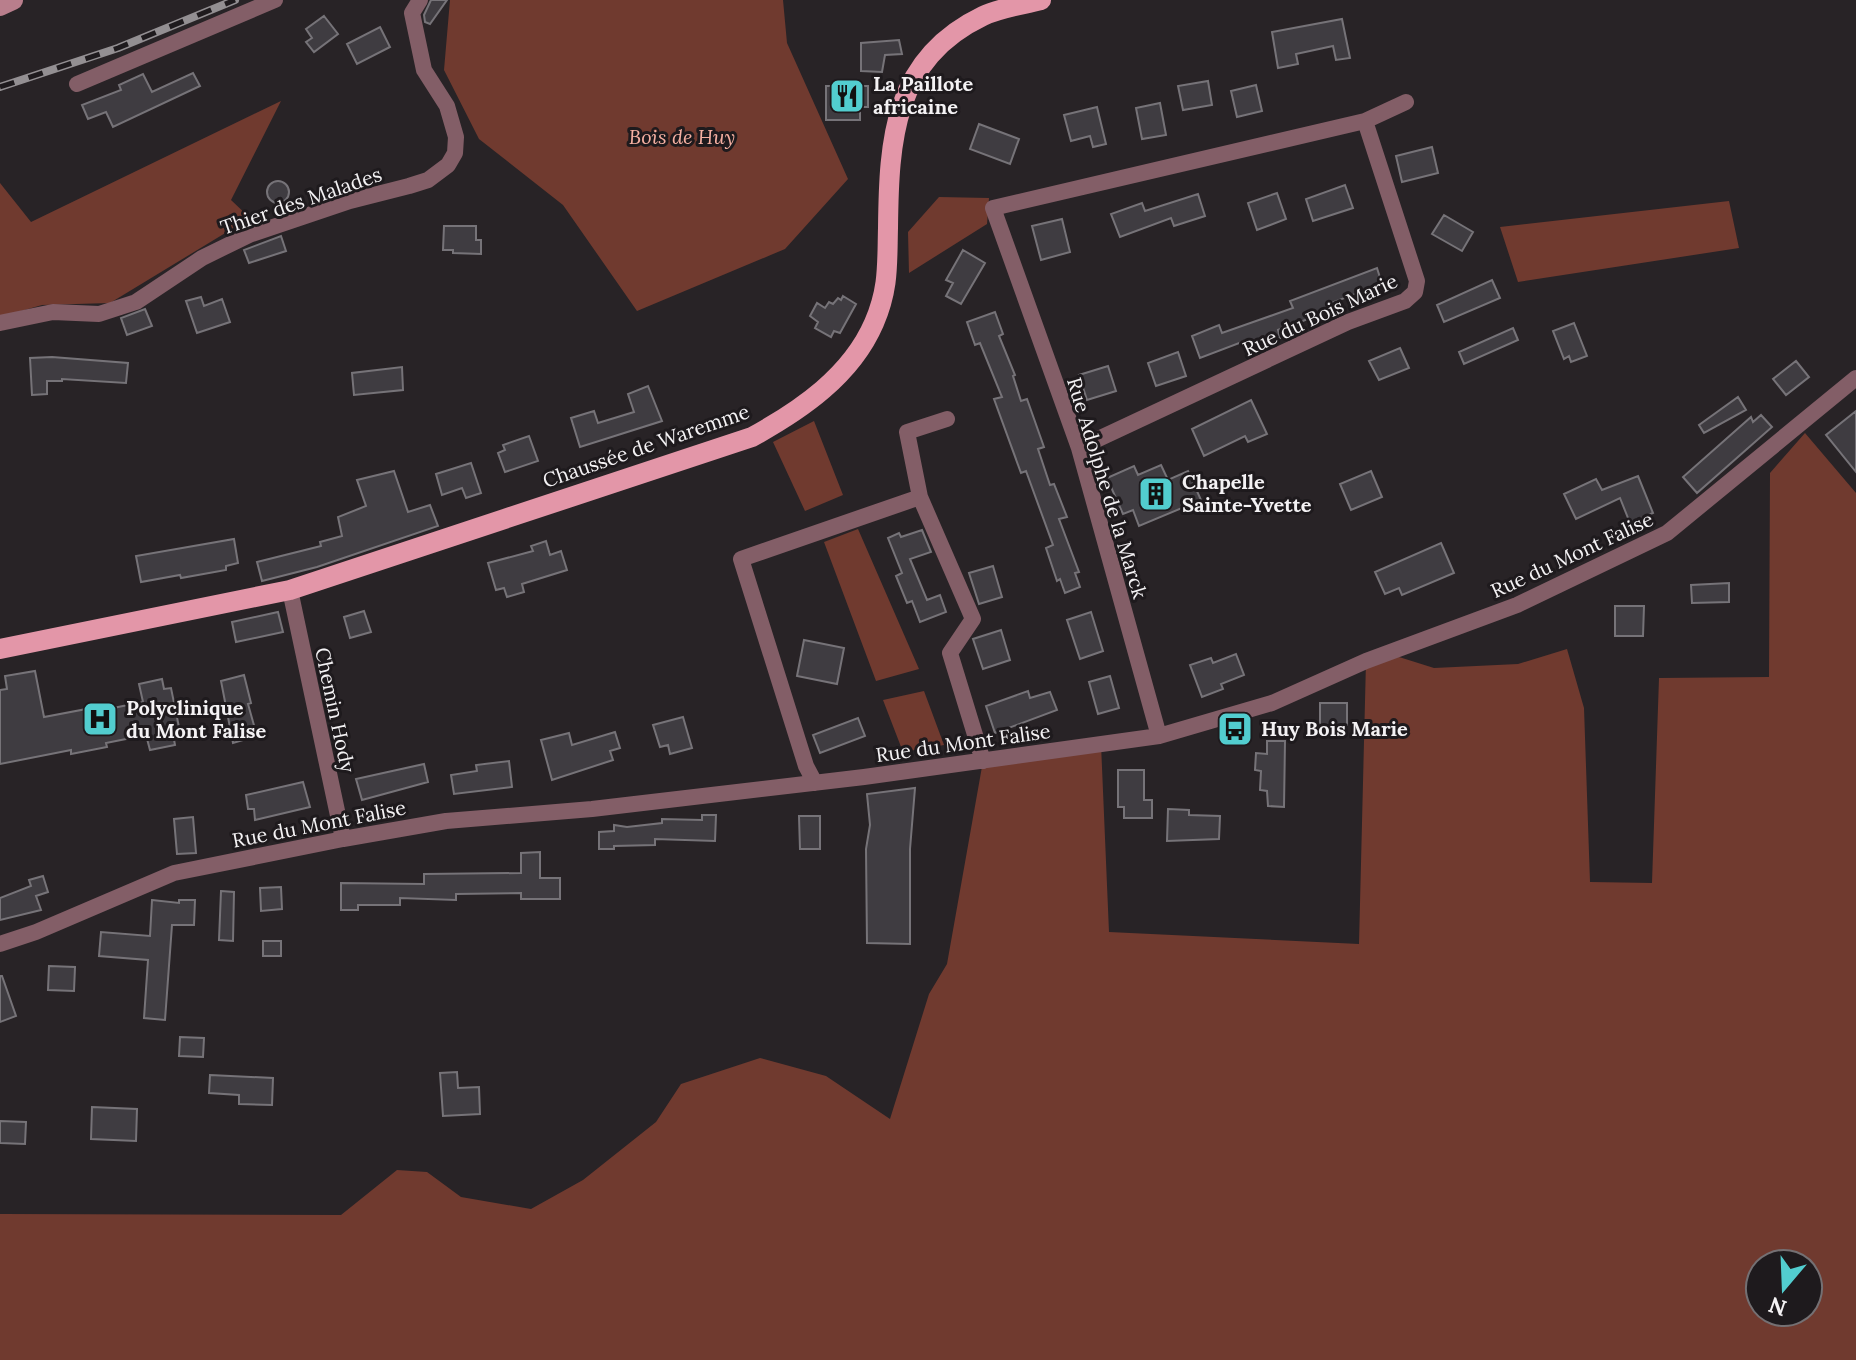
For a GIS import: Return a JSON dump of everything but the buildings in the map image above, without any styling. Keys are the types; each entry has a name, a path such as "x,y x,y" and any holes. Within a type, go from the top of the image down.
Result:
{"main road":[{"path":"0,6 13,0"},
{"name":"Chaussée de Waremme","path":"0,649 290,590 752,437 788,417 815,397 855,355 873,325 888,276 895,134 909,85 942,41 985,15 1041,0"}],"street":[{"path":"77,84 275,0"},
{"name":"Thier des Malades","path":"0,323 53,312 99,314 136,302 202,258 249,235 350,201 428,180 448,165 455,153 456,137 447,106 424,70 412,13 420,0"},
{"path":"1365,121 1406,102"},
{"name":"Rue Adolphe de la Marck","path":"1159,736 1079,448 993,208 1365,121"},
{"name":"Rue du Bois Marie","path":"1079,448 1348,322 1405,301 1415,292 1417,281 1365,121"},
{"name":"Rue du Mont Falise","path":"0,944 36,932 174,873 343,839 446,821 592,809 815,783 1159,736 1272,703 1366,661 1517,605 1667,533 1856,378"},
{"path":"947,419 907,432 920,497 973,619 950,653 983,761"},
{"path":"815,783 806,766 741,559 920,497"},
{"name":"Chemin Hody","path":"290,590 343,839"}],"green space":[{"name":"Bois de Huy","path":"450,0 783,0 787,43 848,179 785,249 637,311 563,205 479,139 444,70"},
{"path":"281,101 231,200 250,218 110,303 42,305 0,317 0,183 31,222"},
{"path":"939,197 989,198 987,224 909,273 908,232"},
{"path":"1729,201 1739,248 1518,282 1500,227"},
{"path":"814,421 843,495 805,511 773,442"},
{"path":"1805,433 1856,493 1856,1360 0,1360 0,1214 341,1215 397,1170 427,1172 461,1197 531,1209 583,1180 656,1122 681,1084 760,1058 826,1076 890,1119 929,994 947,964 983,761 1101,744 1109,932 1359,944 1366,661 1399,657 1434,668 1518,664 1567,649 1584,708 1590,882 1652,883 1659,678 1769,677 1770,473"},
{"path":"858,529 919,669 876,681 824,542"},
{"path":"924,691 944,745 903,752 883,700"}],"railway":[{"path":"0,87 118,48 235,0"}],"place":[{"name":"La Paillote africaine","path":"847,96"},
{"name":"Chapelle Sainte-Yvette","path":"1156,494"},
{"name":"Polyclinique du Mont Falise","path":"100,719"},
{"name":"Huy Bois Marie","path":"1235,729"}]}
